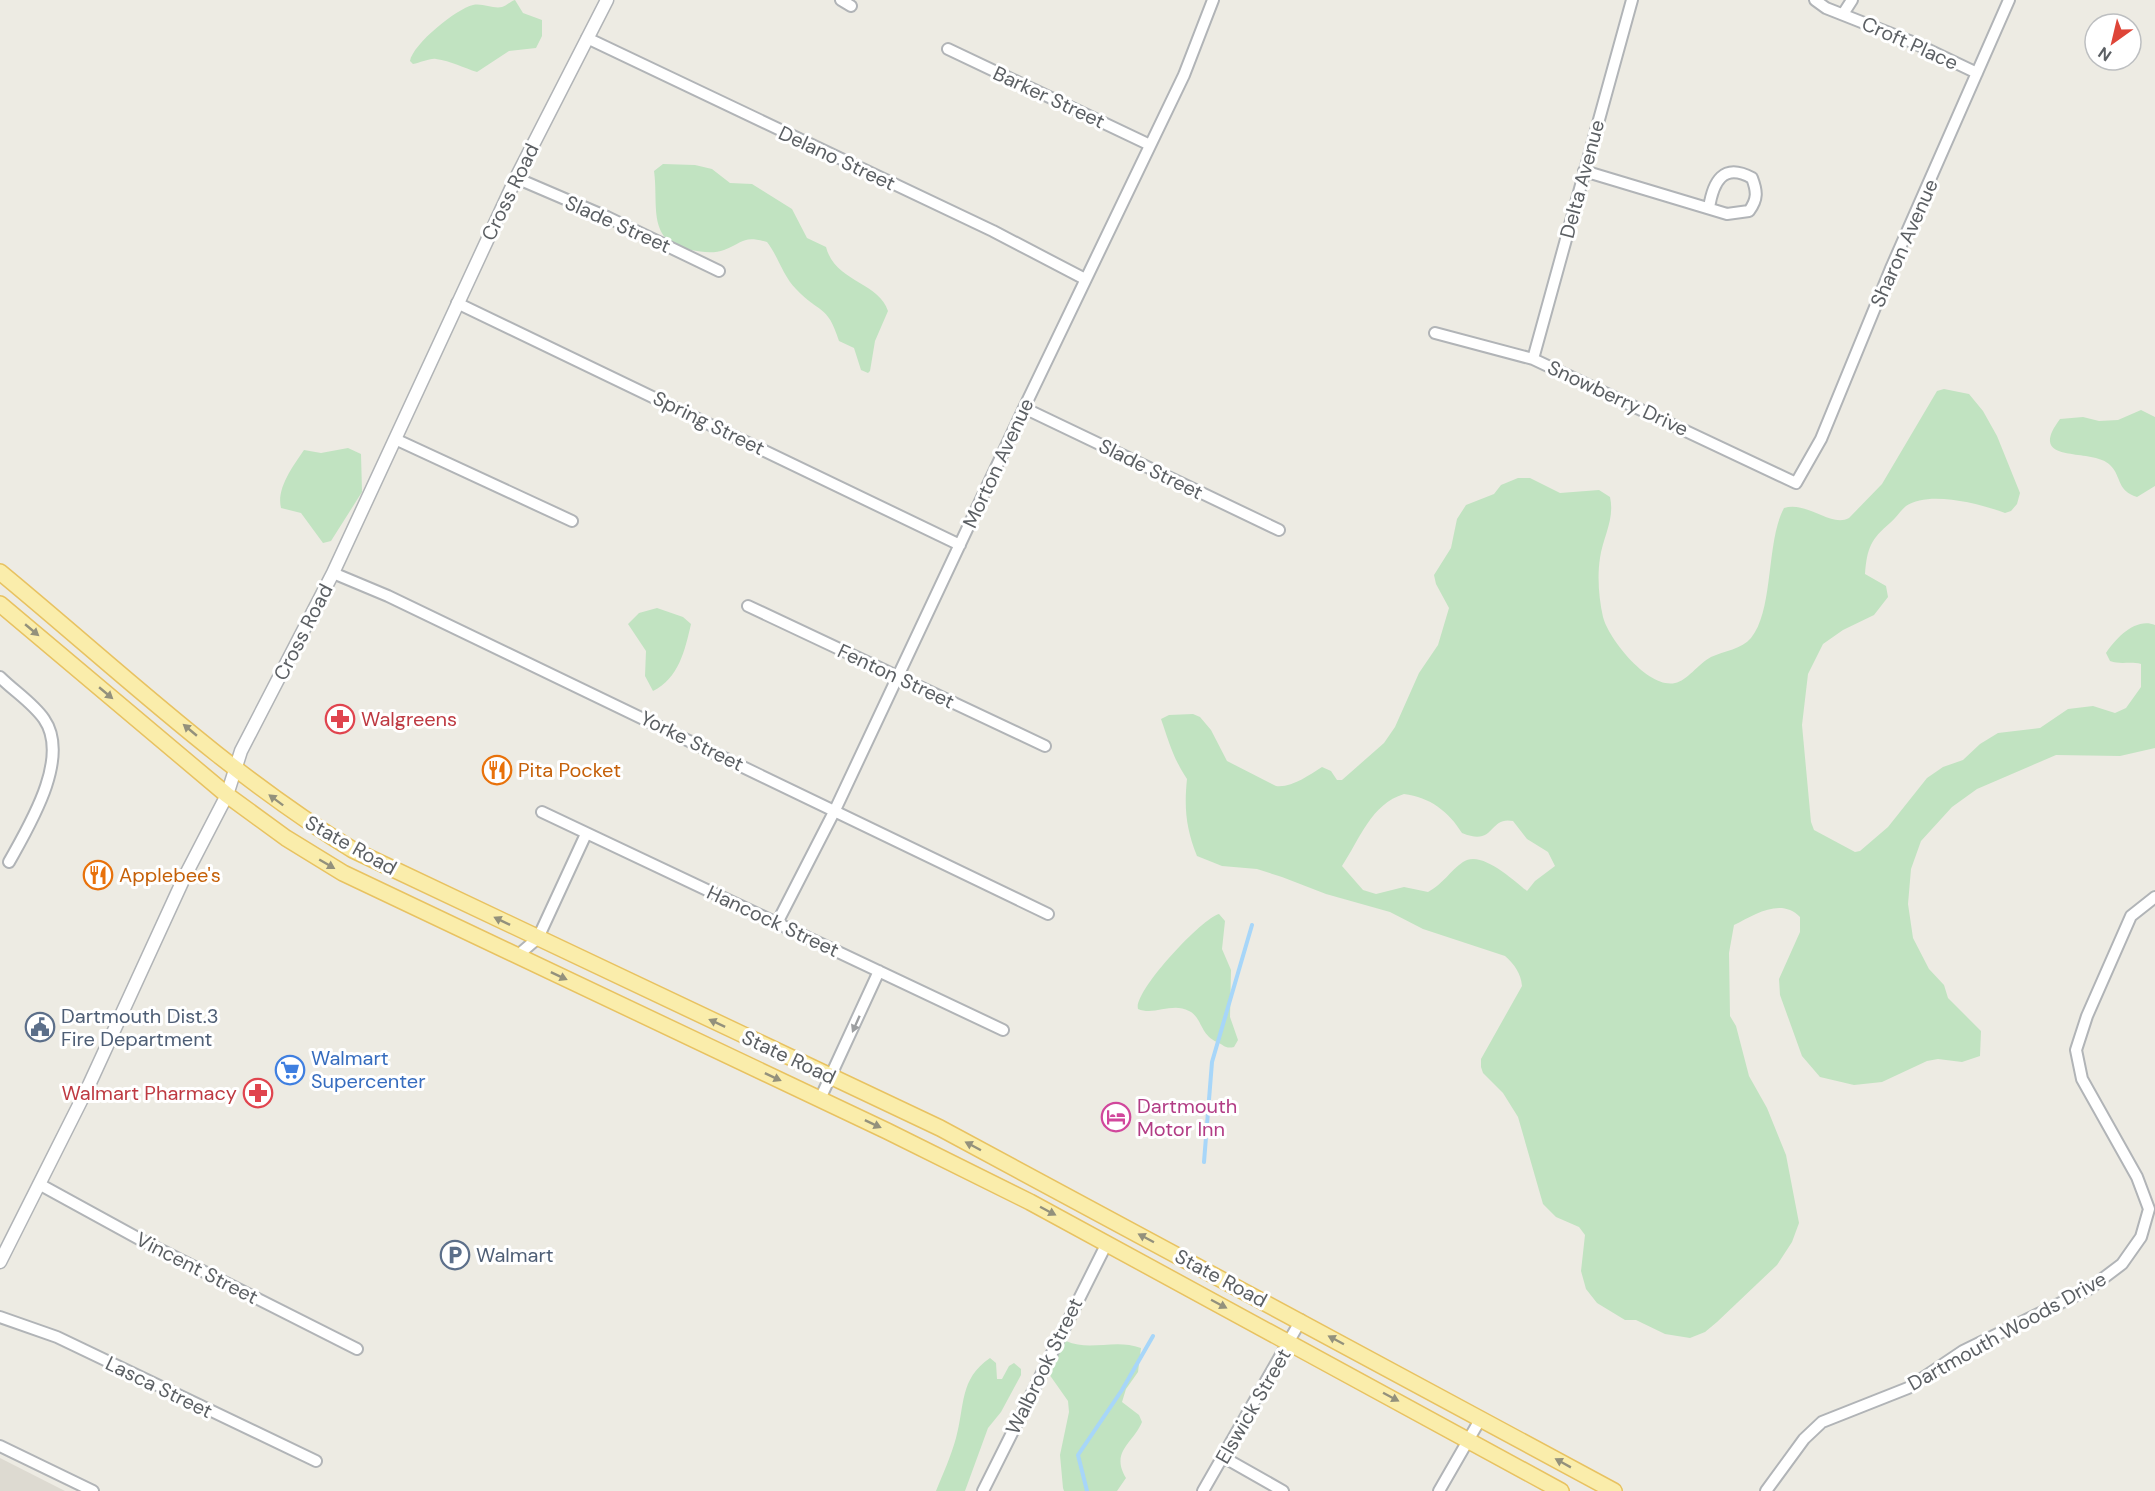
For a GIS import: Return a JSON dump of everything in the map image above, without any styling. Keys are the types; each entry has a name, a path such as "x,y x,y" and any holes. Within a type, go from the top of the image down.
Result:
{"main road":[{"name":"State Road","path":"0,572 235,768 305,821 353,850 940,1129 1301,1320 1614,1491"},
{"name":"State Road","path":"0,604 227,795 286,838 343,873 942,1157 1107,1243 1468,1438 1561,1491"}],"street":[{"name":"Cross Road","path":"0,1262 89,1084 184,878 227,795 235,768 333,573 516,178 607,0"},
{"path":"841,0 851,6"},
{"name":"Morton Avenue","path":"777,923 835,810 1150,145 1198,43 1213,0"},
{"name":"Delta Avenue","path":"1533,359 1632,0"},
{"name":"Croft Place","path":"1815,0 1826,8 1977,73"},
{"name":"Croft Place","path":"1843,14 1852,0"},
{"name":"Sharon Avenue","path":"1794,483 1821,439 1892,266 2009,0"},
{"name":"Delano Street","path":"587,38 993,231 1085,279"},
{"name":"Barker Street","path":"948,49 1150,145"},
{"path":"1584,171 1727,214 1749,211 1756,202 1757,190 1752,178 1743,173 1734,172 1720,177 1712,188 1709,207"},
{"name":"Slade Street","path":"516,178 719,271"},
{"name":"Spring Street","path":"457,303 960,545"},
{"name":"Snowberry Drive","path":"1435,333 1533,359 1588,382 1794,483"},
{"name":"Slade Street","path":"1024,408 1279,530"},
{"path":"395,439 572,521"},
{"name":"Yorke Street","path":"333,573 388,596 1048,914"},
{"name":"Fenton Street","path":"748,606 1045,746"},
{"path":"0,677 45,720 51,736 53,754 47,783 9,862"},
{"name":"Hancock Street","path":"542,812 1003,1030"},
{"path":"517,956 538,938 586,834"},
{"name":"Dartmouth Woods Drive","path":"1766,1491 1804,1438 1822,1422 1908,1388 1963,1351 2089,1289 2122,1264 2141,1237 2149,1209 2137,1177 2082,1079 2076,1050 2087,1016 2131,916 2155,897"},
{"path":"820,1099 879,971"},
{"name":"Vincent Street","path":"39,1184 143,1241 357,1349"},
{"name":"Walbrook Street","path":"983,1491 1107,1243"},
{"name":"Lasca Street","path":"0,1317 57,1337 316,1461"},
{"name":"Elswick Street","path":"1203,1491 1301,1320"},
{"path":"1439,1491 1481,1418"},
{"path":"0,1446 93,1491"},
{"path":"1223,1457 1283,1491"}],"shaded area":[{"path":"0,1458 65,1491 0,1491"}],"green space":[{"path":"515,0 523,13 542,20 542,36 536,48 509,51 477,72 436,59 413,64 410,61 427,37 456,13 473,5 502,7"},
{"path":"663,164 695,165 712,169 730,183 752,184 792,209 807,238 826,247 838,268 867,287 883,301 888,311 875,341 868,373 861,370 854,348 839,341 826,314 791,284 767,242 748,239 724,250 708,252 677,246 667,239 661,231 656,209 654,171"},
{"path":"1944,389 1969,394 1983,411 1997,436 2020,493 2017,504 2011,511 2005,513 1955,500 1916,501 1906,506 1874,539 1867,557 1865,574 1886,586 1888,597 1874,615 1843,630 1823,644 1808,674 1802,725 1811,822 1814,830 1855,852 1860,851 1888,827 1927,778 1943,767 1963,760 1980,744 1998,733 2040,728 2068,709 2093,706 2115,713 2126,708 2141,687 2141,664 2110,661 2106,653 2127,630 2148,623 2155,625 2155,748 2120,756 2056,755 1977,789 1952,807 1921,841 1911,869 1908,904 1913,938 1929,969 1944,985 1948,998 1981,1031 1980,1056 1962,1062 1938,1059 1927,1061 1882,1082 1854,1085 1820,1077 1802,1056 1780,995 1779,979 1800,932 1800,917 1793,911 1776,908 1734,925 1729,953 1730,1016 1736,1026 1749,1076 1767,1108 1786,1155 1799,1223 1792,1242 1777,1265 1705,1332 1690,1338 1665,1334 1636,1320 1625,1320 1597,1303 1586,1289 1581,1271 1585,1235 1579,1227 1556,1217 1543,1204 1518,1117 1503,1093 1483,1073 1481,1059 1522,986 1519,973 1514,966 1505,956 1423,929 1390,912 1326,894 1257,869 1222,866 1197,856 1190,837 1187,818 1187,779 1175,757 1161,719 1169,715 1193,714 1200,717 1211,730 1227,761 1276,786 1294,783 1322,767 1331,771 1337,780 1342,780 1384,743 1395,727 1419,673 1438,645 1449,608 1436,584 1434,575 1451,548 1457,519 1466,505 1494,494 1501,485 1518,478 1530,478 1560,493 1599,490 1610,497 1611,513 1601,550 1599,573 1603,617 1613,638 1642,671 1665,683 1679,682 1711,657 1738,647 1751,638 1763,611 1774,538 1784,508 1802,508 1835,520 1849,518 1882,484 1937,391","holes":["1404,794 1438,807 1451,818 1462,833 1473,836 1486,834 1499,823 1513,821 1527,839 1548,852 1555,866 1535,881 1527,891 1497,868 1488,863 1470,859 1463,862 1428,892 1404,887 1376,894 1363,890 1342,866 1367,824 1383,806"]},
{"path":"2141,410 2155,417 2155,486 2137,497 2126,491 2114,470 2103,460 2056,450 2051,444 2051,434 2060,419 2083,417 2099,421 2118,420"},
{"path":"348,448 361,454 362,492 331,541 323,543 301,513 281,508 283,485 304,450 321,453"},
{"path":"657,608 683,617 691,624 680,662 675,671 669,679 653,691 645,676 646,651 628,624 639,613"},
{"path":"1219,914 1225,921 1222,949 1231,970 1230,1017 1238,1040 1234,1047 1225,1046 1211,1039 1189,1011 1176,1008 1150,1011 1138,1009 1139,1000 1146,988 1170,957 1198,928"},
{"path":"1066,1341 1084,1345 1121,1344 1141,1348 1138,1372 1126,1389 1122,1402 1139,1415 1142,1422 1122,1454 1120,1461 1126,1478 1117,1491 1064,1491 1060,1455 1069,1412 1068,1401 1049,1374 1062,1344"},
{"path":"990,1358 996,1363 997,1379 1002,1379 1009,1366 1014,1363 1021,1369 1021,1375 1001,1412 988,1428 965,1491 936,1491 954,1445 968,1384 980,1366"}],"waterway":[{"path":"1204,1162 1212,1062 1252,925"},
{"path":"1087,1491 1078,1455 1122,1390 1153,1336"}],"place":[{"name":"Walgreens","path":"340,719"},
{"name":"Pita Pocket","path":"497,770"},
{"name":"Applebee's","path":"98,875"},
{"name":"Dartmouth Dist.3 Fire Department","path":"40,1027"},
{"name":"Walmart Supercenter","path":"290,1070"},
{"name":"Walmart Pharmacy","path":"258,1093"},
{"name":"Dartmouth Motor Inn","path":"1116,1117"},
{"name":"Walmart","path":"455,1255"}]}
